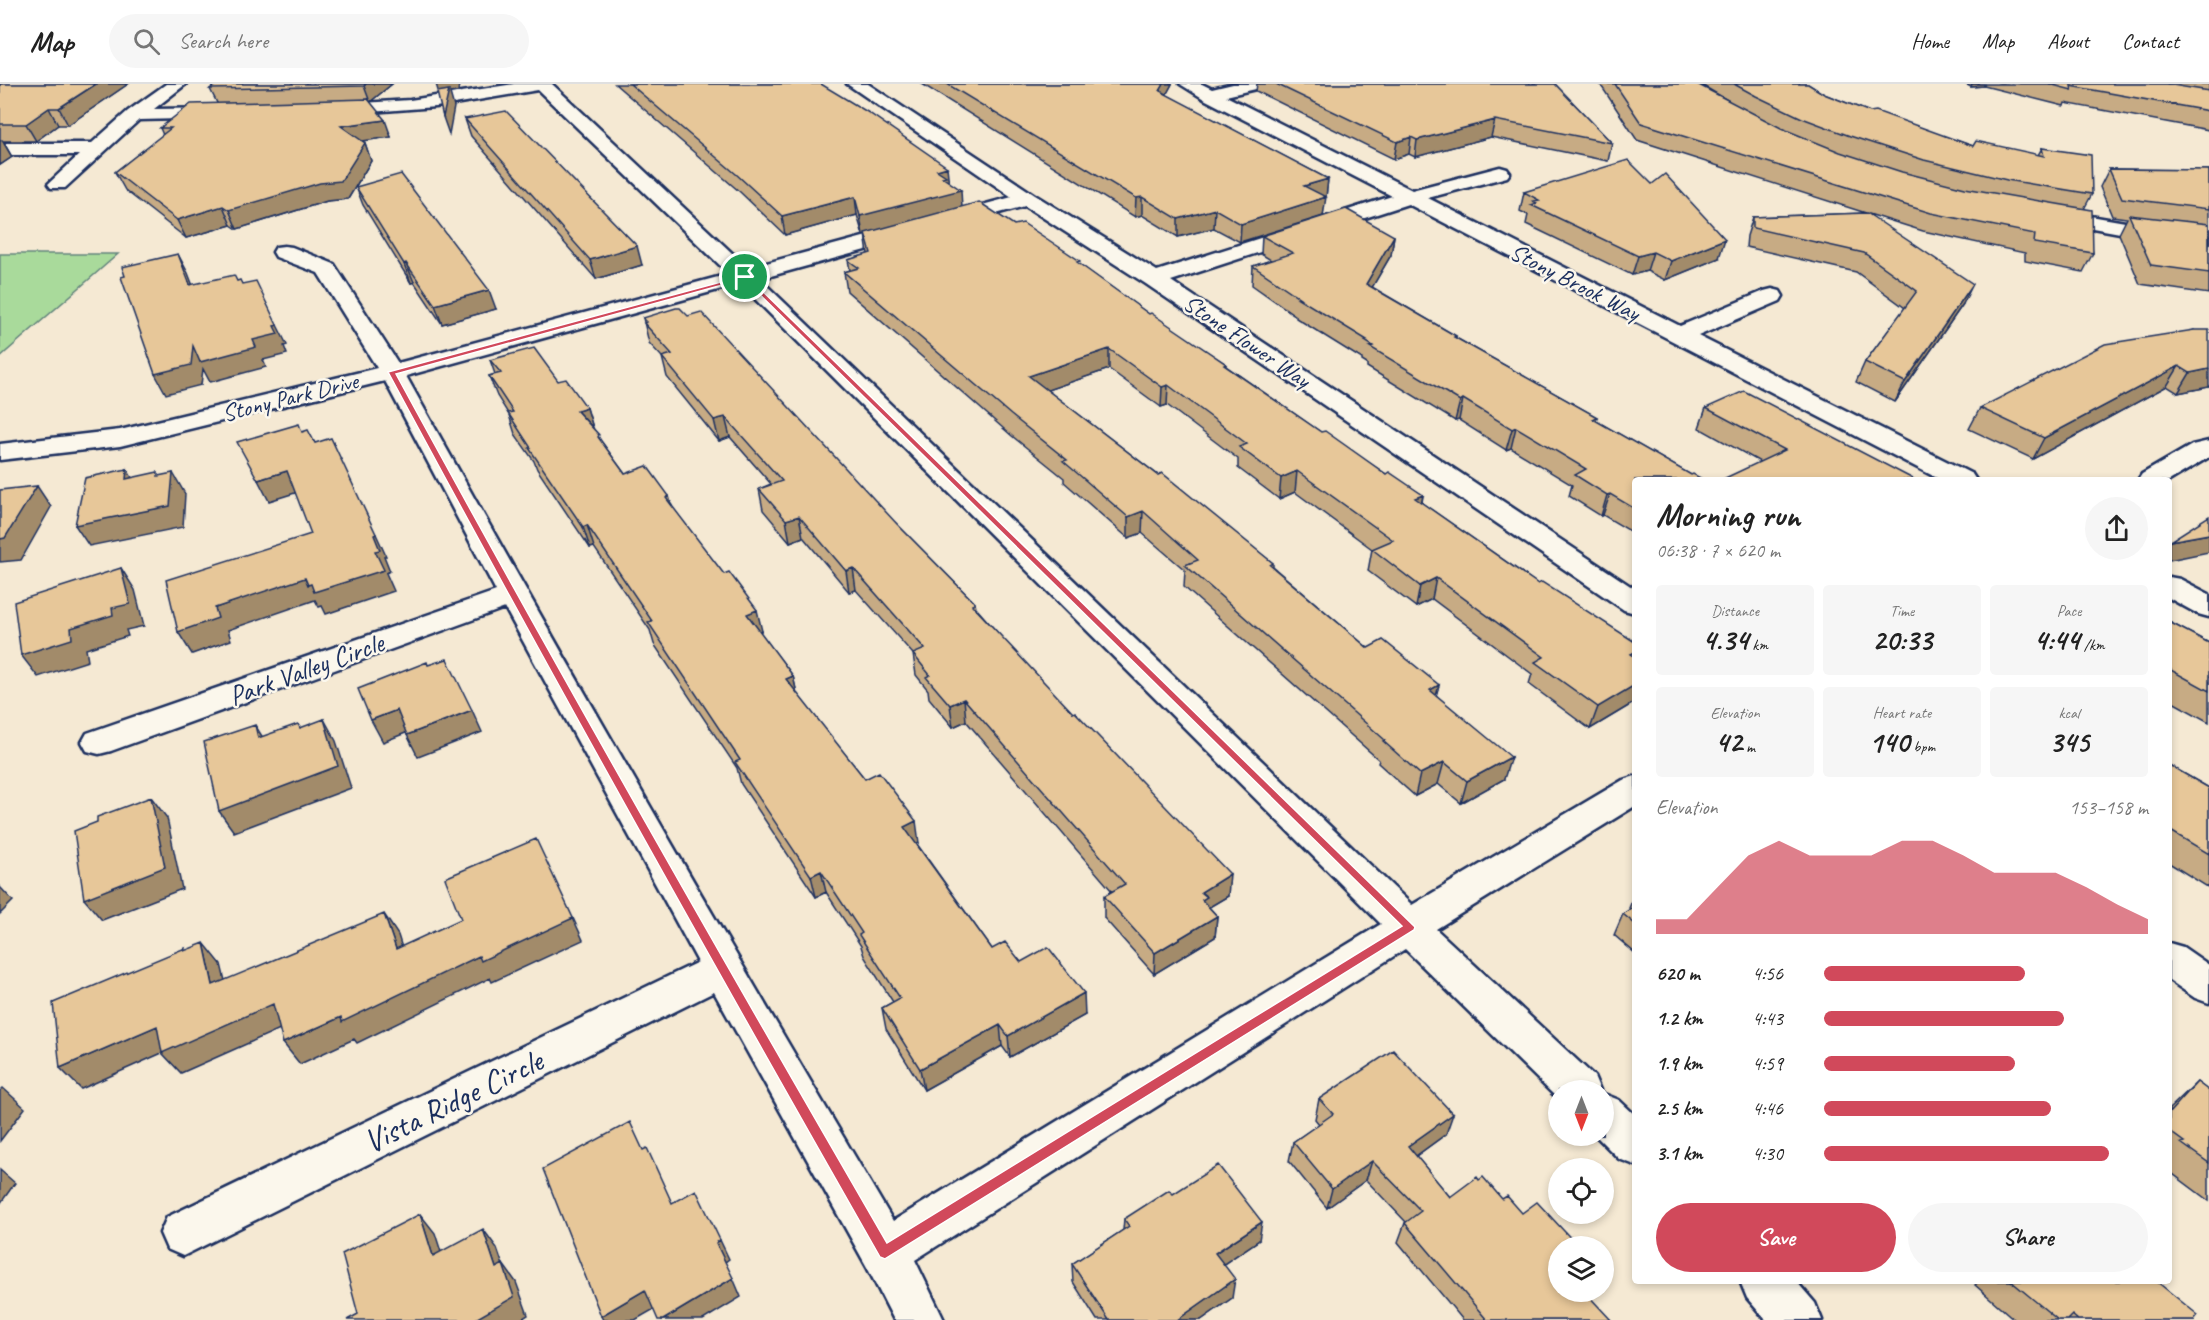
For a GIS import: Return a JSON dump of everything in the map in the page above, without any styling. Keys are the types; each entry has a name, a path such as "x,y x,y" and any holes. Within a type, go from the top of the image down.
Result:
{"street":[{"path":"58,184 134,115 177,84"},
{"path":"318,111 411,106 470,98 541,84 745,277 1471,989 1568,1080"},
{"name":"Stone Flower Way","path":"856,84 1028,199 1154,279 1632,601"},
{"name":"Stony Brook Way","path":"1189,84 1956,477"},
{"path":"1210,95 1254,84"},
{"path":"134,115 238,113"},
{"path":"0,149 96,149"},
{"path":"1154,279 1410,197 1500,173"},
{"name":"Stony Park Drive","path":"0,452 120,438 392,372 1028,199"},
{"path":"2026,212 2131,229 2209,236"},
{"path":"284,252 326,268 392,372 513,595 722,969 885,1252 920,1320"},
{"path":"1680,335 1772,296"},
{"path":"2158,477 2209,449"},
{"path":"2172,588 2209,607"},
{"name":"Park Valley Circle","path":"99,742 513,595"},
{"path":"885,1252 1632,791"},
{"path":"2172,961 2209,986"},
{"name":"Vista Ridge Circle","path":"183,1233 722,969"},
{"path":"1614,1124 1632,1141"},
{"path":"1767,1284 1798,1320"}],"green space":[{"path":"0,254 118,254 0,357"}],"building":[{"path":"0,84 96,84 59,108 49,108 26,124 0,124"},
{"path":"217,84 366,84 364,86 210,89"},
{"path":"630,84 821,84 869,113 947,167 937,170 946,176 942,177 961,190 860,216 855,197 782,216"},
{"path":"947,84 1164,84 1160,91 1328,179 1304,186 1326,197 1241,224 1215,209 1178,219 1142,197 1136,198"},
{"path":"1276,84 1555,84 1612,143 1495,120 1417,140 1411,137 1397,142"},
{"path":"1615,84 1697,84 1781,128 1840,152 1902,172 1965,188 2092,210 2093,253 2034,243 2035,234 1931,213 1641,123"},
{"path":"1734,84 1808,84 1824,94 1870,112 1876,111 1973,146 1976,141 2044,156 2042,148 2091,155 2092,194 2007,180 1924,160 1802,118"},
{"path":"2049,84 2166,84 2209,91 2209,111 2071,86 2072,90"},
{"path":"449,90 443,117 437,92"},
{"path":"368,99 385,120 341,126 365,143 341,181 320,183 229,210 223,206 177,220 115,172 171,128 160,128 191,104"},
{"path":"506,111 637,246 590,260 465,119"},
{"path":"1628,160 1652,184 1665,174 1725,239 1671,261 1653,252 1638,256 1531,205 1537,203 1533,201 1539,200 1524,192"},
{"path":"2109,169 2209,170 2209,209 2122,198"},
{"path":"401,174 489,290 435,305 406,263 404,264 356,187"},
{"path":"979,202 1014,225 1023,223 1080,261 1077,262 1149,314 1151,313 1226,364 1224,365 1321,432 1325,431 1386,474 1389,472 1423,495 1415,498 1538,584 1542,582 1632,640 1632,687 1598,707 1535,662 1544,657 1436,578 1420,586 1372,549 1393,540 1297,471 1281,478 1239,447 1247,444 1168,385 1162,387 1109,349 1029,376 1158,475 1162,473 1273,563 1270,565 1368,648 1383,640 1439,685 1430,690 1511,757 1467,781 1444,762 1420,774 1383,741 1385,740 1185,565 1198,560 1143,511 1128,517 1063,461 1067,460 844,272 859,268 848,260 871,253 865,233"},
{"path":"1346,209 1394,236 1366,284 1456,336 1454,337 1597,417 1593,419 1691,475 1698,477 1632,477 1632,507 1610,494 1607,495 1575,475 1586,469 1516,427 1512,429 1463,399 1460,401 1370,347 1373,346 1365,341 1367,340 1298,298 1300,298 1253,266 1293,253 1262,236"},
{"path":"1867,213 1973,284 1905,382 1865,362 1917,291 1864,253 1753,228 1753,217"},
{"path":"2129,215 2209,224 2209,273 2151,265"},
{"path":"178,254 190,285 234,275 242,284 256,281 277,325 274,326 278,334 253,340 256,347 200,362 193,346 191,365 155,374 121,277 125,276 122,267"},
{"path":"680,308 688,316 701,312 897,524 975,603 972,605 1073,713 1075,712 1230,874 1201,892 1207,897 1202,900 1217,916 1155,953 1104,896 1125,884 964,699 950,705 926,677 930,675 913,654 925,649 853,568 846,571 799,516 786,520 759,489 782,481 725,417 714,420 662,357 672,354 644,323 647,322 643,318"},
{"path":"2194,330 2209,330 2209,369 2190,373 2179,366 2044,438 1980,408 2105,344"},
{"path":"534,348 558,381 566,379 587,408 577,411 599,435 598,437 625,474 647,466 669,496 666,498 724,574 729,572 757,610 747,614 793,676 786,679 865,779 879,772 916,821 904,827 992,949 1005,942 1021,962 1048,947 1084,993 1008,1036 1000,1025 920,1069 882,1008 900,998 859,935 862,933 821,871 811,876 735,762 740,760 648,622 652,621 587,525 583,527 508,413 513,412 489,376 501,373 490,360"},
{"path":"1744,391 1909,477 1727,477 1785,450 1706,408"},
{"path":"299,424 302,432 308,430 315,443 331,438 376,534 374,535 380,550 375,551 384,570 314,592 311,584 308,585 305,578 215,608 218,618 178,632 166,580 311,534 287,471 258,480 237,442"},
{"path":"127,469 126,479 158,472 158,476 173,473 170,506 75,525 85,478"},
{"path":"37,486 5,538 0,539 0,490"},
{"path":"2209,516 2209,534 2172,540"},
{"path":"121,568 130,604 112,608 113,615 71,628 72,639 21,655 14,602"},
{"path":"2172,624 2209,643 2209,691 2172,671"},
{"path":"447,659 472,710 407,735 397,710 371,720 358,689 427,662 428,665"},
{"path":"324,719 338,766 219,811 204,742 255,725 258,738 298,724 300,728"},
{"path":"2172,767 2209,788 2209,854 2172,832"},
{"path":"151,797 165,867 84,899 74,831 97,822 97,817"},
{"path":"536,839 573,918 481,961 479,956 342,1022 341,1017 283,1043 273,1004 162,1053 157,1026 60,1068 53,1003 185,948 184,951 204,943 213,985 384,914 396,949 461,919 445,878"},
{"path":"1632,908 1632,922 1623,914"},
{"path":"1393,1050 1453,1114 1408,1146 1450,1197 1477,1177 1479,1180 1483,1177 1502,1199 1507,1196 1522,1213 1537,1202 1548,1214 1548,1224 1558,1224 1569,1236 1548,1236 1548,1302 1594,1302 1611,1320 1487,1320 1405,1223 1421,1211 1372,1161 1332,1189 1293,1142 1333,1114 1319,1099"},
{"path":"2197,1082 2209,1091 2209,1163 2181,1143 2184,1142 2172,1133 2172,1110"},
{"path":"630,1122 643,1150 647,1148 672,1203 696,1190 720,1240 716,1243 733,1278 663,1320 658,1320 645,1290 601,1316 543,1169"},
{"path":"1218,1165 1262,1222 1215,1253 1235,1279 1177,1320 1109,1320 1072,1264 1129,1226 1124,1219 1169,1190 1173,1194"},
{"path":"420,1214 433,1256 483,1229 496,1268 503,1264 514,1297 474,1320 347,1320 358,1314 342,1254"},
{"path":"2015,1284 2160,1284 2198,1315 2194,1320 2078,1320 2072,1315 2067,1320 2058,1320"}],"route":[{"path":"745,277 1410,927 885,1252 722,969 513,595 392,372 745,277"}]}
